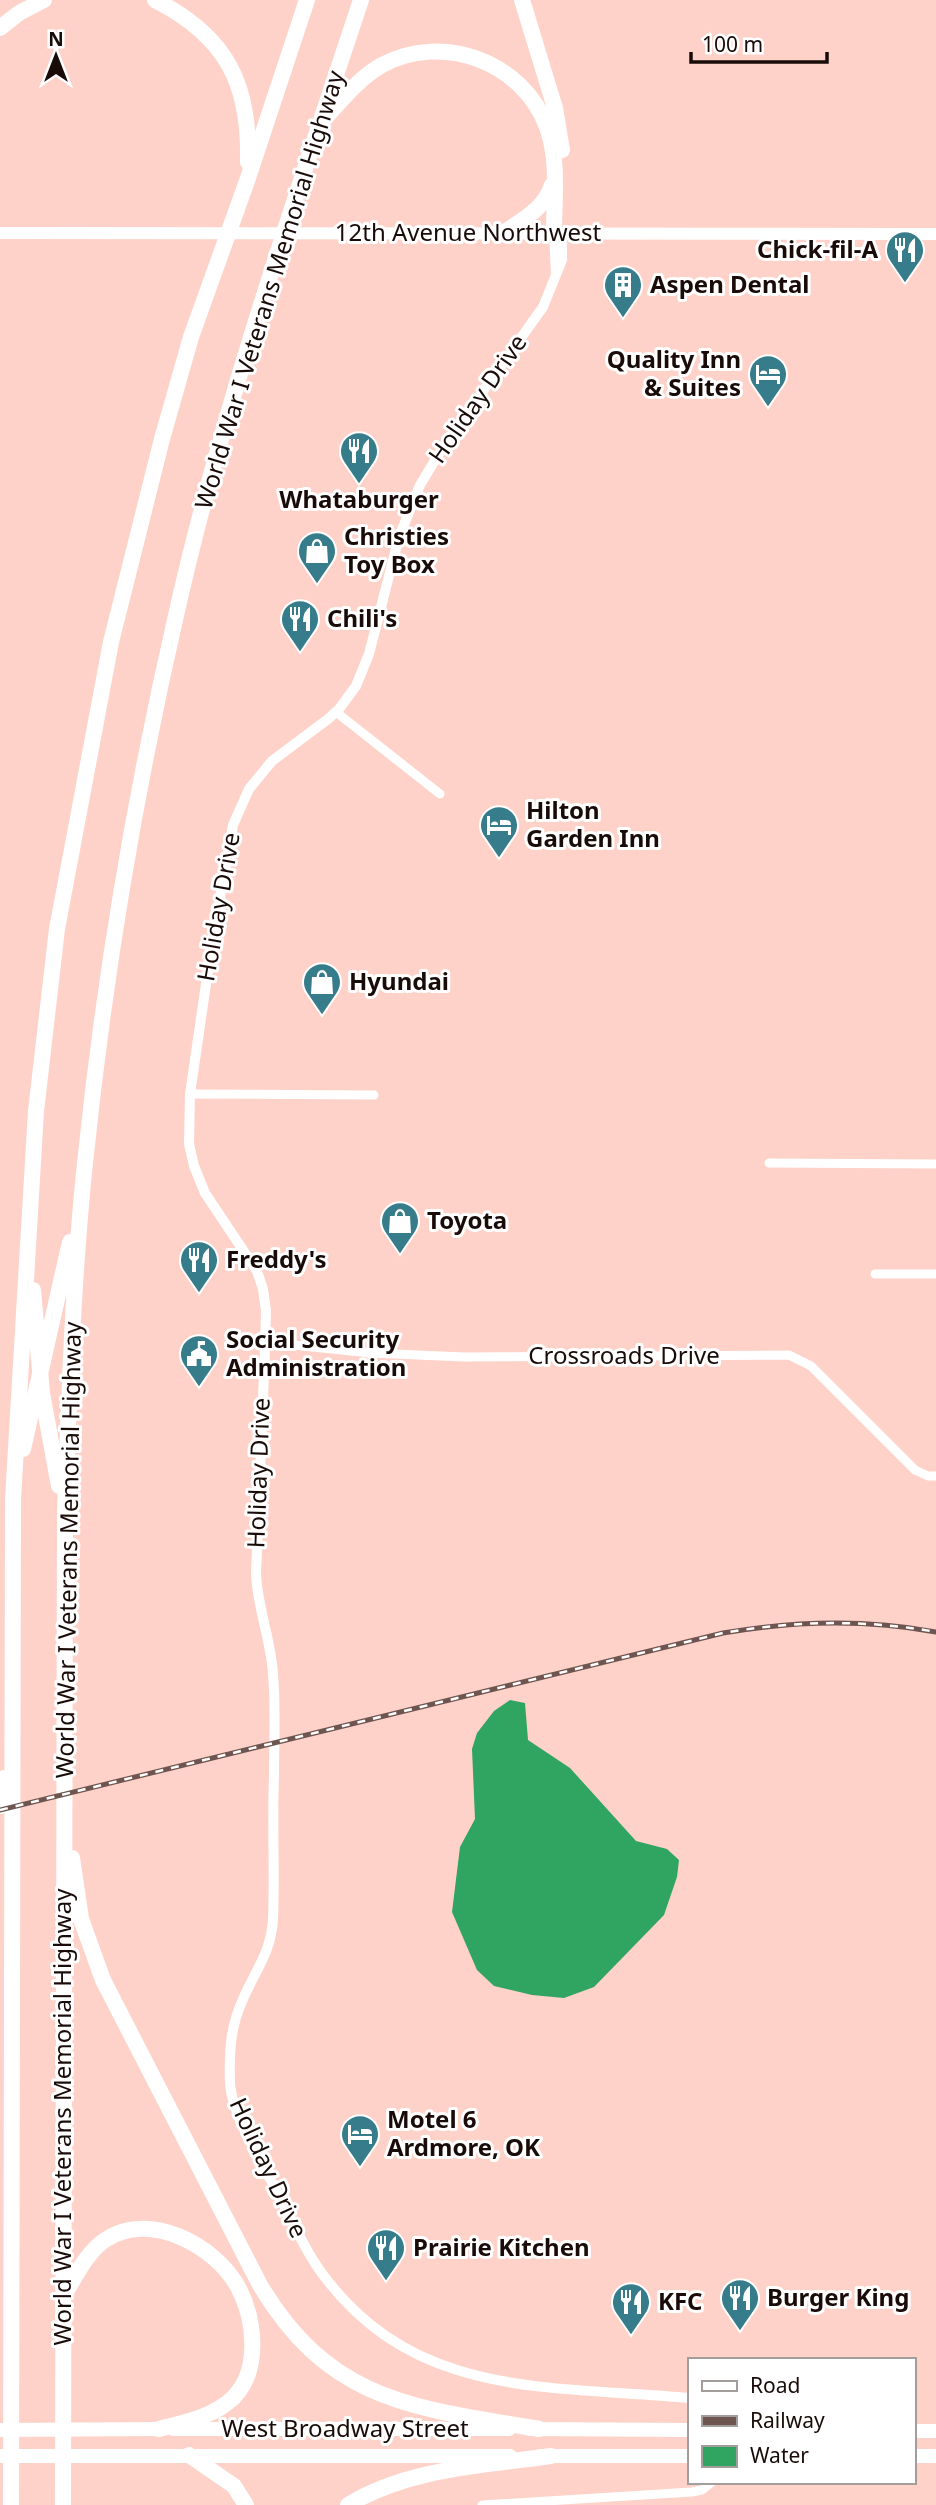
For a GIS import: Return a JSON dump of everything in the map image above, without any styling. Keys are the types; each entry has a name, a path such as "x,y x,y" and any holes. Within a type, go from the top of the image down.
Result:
{"highway":[{"path":"0,28 19,13 44,0"},
{"path":"155,0 195,24 217,47 229,65 243,99 247,118 247,181"},
{"name":"World War I Veterans Memorial Highway","path":"11,2505 13,1846 8,1773 12,1745 13,1499 36,1111 57,929 109,654 138,531 191,337 247,181 307,0"},
{"name":"World War I Veterans Memorial Highway","path":"63,2505 65,1513 69,1392 85,1164 118,913 177,610 216,452 276,253 360,0"},
{"path":"522,0 560,132 563,162 558,233"},
{"path":"320,124 360,80 382,65 421,52 445,51 466,55 495,66 506,73 537,105 551,142 558,233"},
{"path":"502,234 542,203 550,191 554,176"},
{"path":"13,1499 65,1269 85,1164"},
{"path":"32,1186 32,1273 40,1373 65,1513"},
{"path":"0,1806 8,1773"},
{"path":"66,1831 82,1919 103,1980 260,2285 284,2321 324,2363 376,2394 414,2406 539,2429"},
{"path":"63,2298 91,2252 106,2240 134,2229 156,2230 183,2238 216,2260 228,2272 237,2286 249,2320 252,2351 246,2379 233,2398 214,2412 159,2429"},
{"path":"0,2288 11,2322"},
{"path":"189,2455 227,2480 246,2505"},
{"path":"348,2505 384,2486 429,2473 551,2456"}],"main road":[{"name":"12th Avenue Northwest","path":"2,234 188,231 936,234"},
{"name":"West Broadway Street","path":"0,2430 688,2431"},
{"path":"915,2431 936,2431"},
{"name":"West Broadway Street","path":"0,2456 688,2456"},
{"path":"915,2456 936,2456"}],"street":[{"name":"Holiday Drive","path":"558,233 562,260 543,307 443,447 420,485 398,537 369,654 356,686 336,712 272,761 249,789 236,816 228,849 190,1094 189,1144 194,1166 212,1204 257,1271 263,1289 266,1311 256,1591 270,1652 274,1690 273,1917 267,1951 240,2005 233,2031 230,2084 237,2112 312,2259 346,2303 381,2332 406,2348 448,2368 492,2380 563,2390 688,2398"},
{"path":"336,712 440,793"},
{"path":"190,1094 374,1095"},
{"path":"769,1163 936,1164"},
{"path":"875,1274 936,1274"},
{"name":"Crossroads Drive","path":"265,1342 370,1353 454,1356 789,1355 811,1366 915,1470 928,1476 936,1476"},
{"path":"482,2505 589,2502 692,2492 702,2490 710,2484"}],"water":[{"path":"510,1700 525,1703 528,1740 570,1768 636,1841 667,1849 679,1860 677,1877 664,1915 594,1987 564,1998 532,1995 494,1986 477,1970 452,1912 460,1847 475,1819 472,1749 477,1733 494,1711"}],"railway":[{"path":"0,1810 723,1633 829,1623 883,1625 936,1632"}],"place":[{"name":"Chick-fil-A","path":"905,284"},
{"name":"Aspen Dental","path":"623,319"},
{"name":"Quality Inn & Suites","path":"768,408"},
{"name":"Whataburger","path":"359,485"},
{"name":"Christies Toy Box","path":"317,585"},
{"name":"Chili's","path":"300,653"},
{"name":"Hilton Garden Inn","path":"499,859"},
{"name":"Hyundai","path":"322,1016"},
{"name":"Toyota","path":"400,1255"},
{"name":"Freddy's","path":"199,1294"},
{"name":"Social Security Administration","path":"199,1388"},
{"name":"Motel 6 Ardmore, OK","path":"360,2168"},
{"name":"Prairie Kitchen","path":"386,2282"},
{"name":"Burger King","path":"740,2332"},
{"name":"KFC","path":"631,2336"}]}
